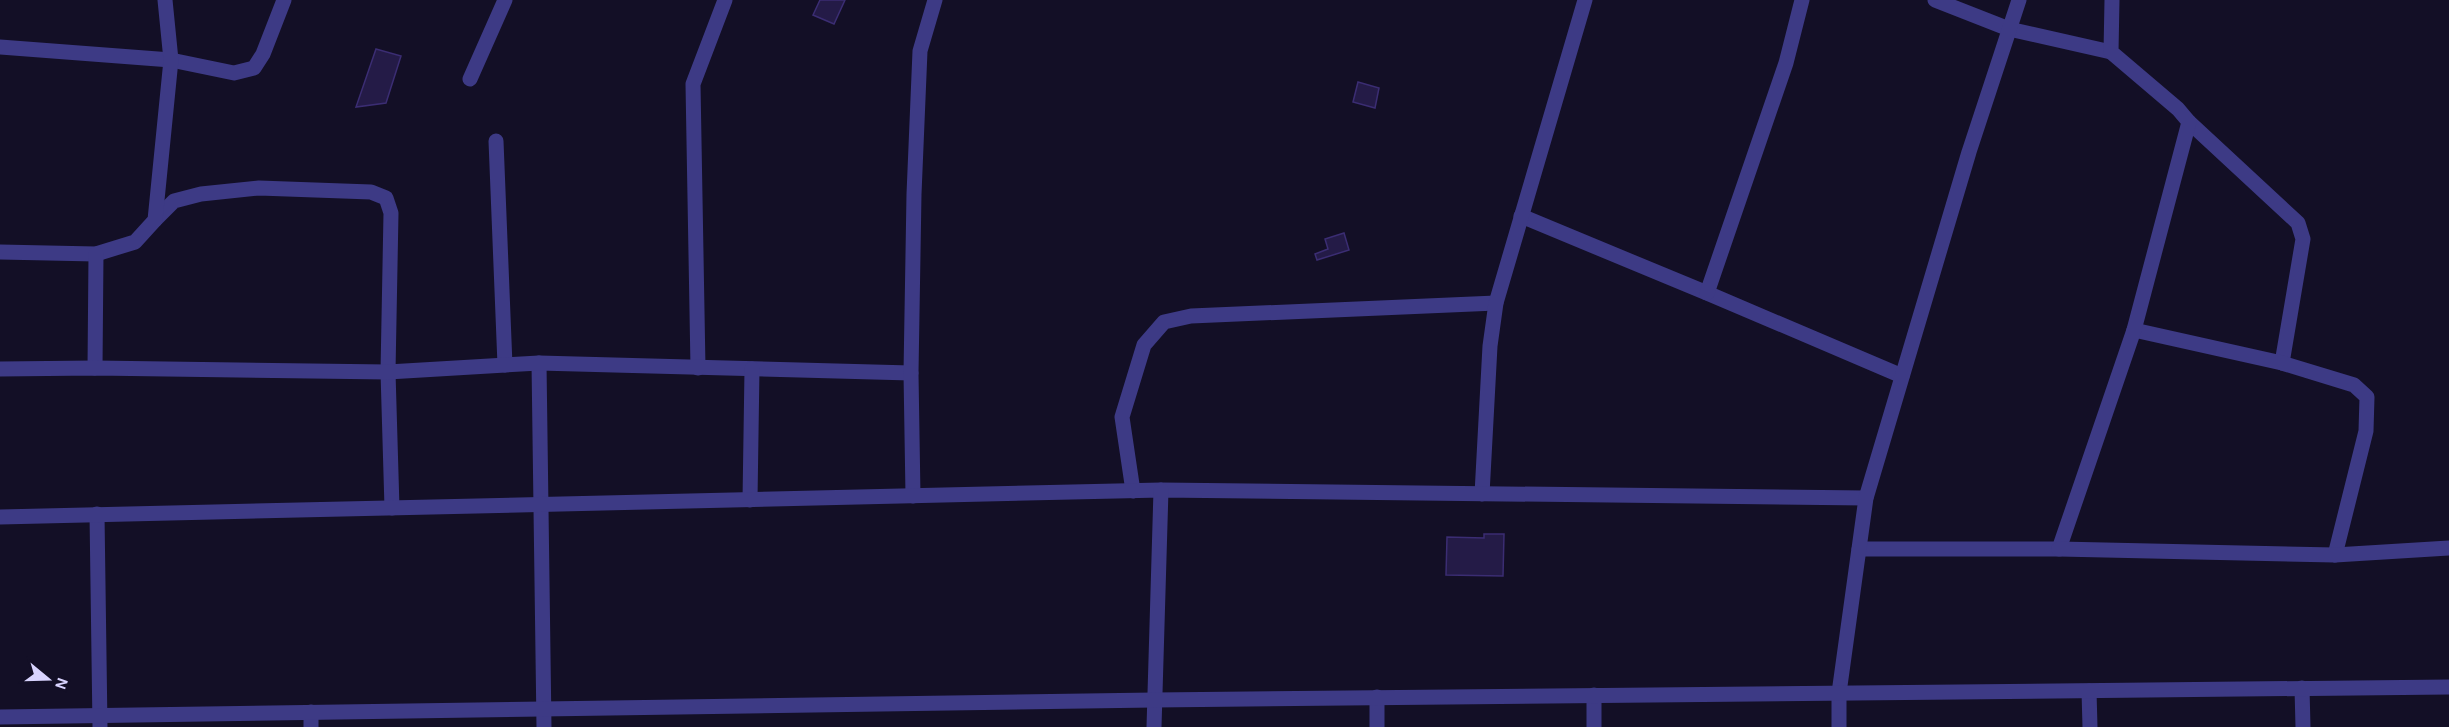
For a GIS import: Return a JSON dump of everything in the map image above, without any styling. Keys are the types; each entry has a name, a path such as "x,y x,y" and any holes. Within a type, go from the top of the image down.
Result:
{"street":[{"path":"155,220 171,60 165,0"},
{"path":"0,46 171,60 234,74 254,68 263,54 284,0"},
{"path":"470,80 505,0"},
{"path":"698,368 693,84 725,0"},
{"path":"913,496 911,373 914,194 920,51 936,0"},
{"path":"1482,494 1490,346 1496,303 1585,0"},
{"path":"1707,293 1786,63 1802,0"},
{"path":"1935,0 2009,29 2111,52 2178,110 2298,223 2303,239 2282,363"},
{"path":"1839,727 1839,693 1866,498 1969,152 2019,0"},
{"path":"2111,52 2112,0"},
{"path":"2059,549 2134,330 2189,122"},
{"path":"496,141 505,365"},
{"path":"0,252 96,254 135,242 174,201 201,194 259,188 370,192 386,198 391,213 388,372 392,508"},
{"path":"1521,216 1902,376"},
{"path":"95,368 96,254"},
{"path":"1133,491 1122,417 1144,345 1164,322 1191,316 1496,303"},
{"path":"2134,330 2282,363 2354,385 2367,397 2366,431 2334,555"},
{"path":"539,363 544,727"},
{"path":"0,369 388,372 539,363 911,373"},
{"path":"750,500 752,369"},
{"path":"0,517 1161,490 1866,498"},
{"path":"1154,727 1161,490"},
{"path":"97,514 100,721"},
{"path":"1859,549 2059,549 2334,555 2449,548"},
{"path":"0,717 100,721 311,720 544,709 1377,697 2449,687"},
{"path":"2302,688 2303,727"},
{"path":"2089,690 2090,727"},
{"path":"1594,695 1594,727"},
{"path":"1377,697 1377,727"}],"building":[{"path":"820,0 845,0 834,24 813,15"},
{"path":"376,49 401,56 386,103 356,107"},
{"path":"1358,82 1379,88 1375,108 1353,102"},
{"path":"1344,233 1349,250 1317,260 1315,254 1328,249 1325,239"},
{"path":"1484,534 1504,534 1503,576 1446,575 1447,537 1484,538"}]}
